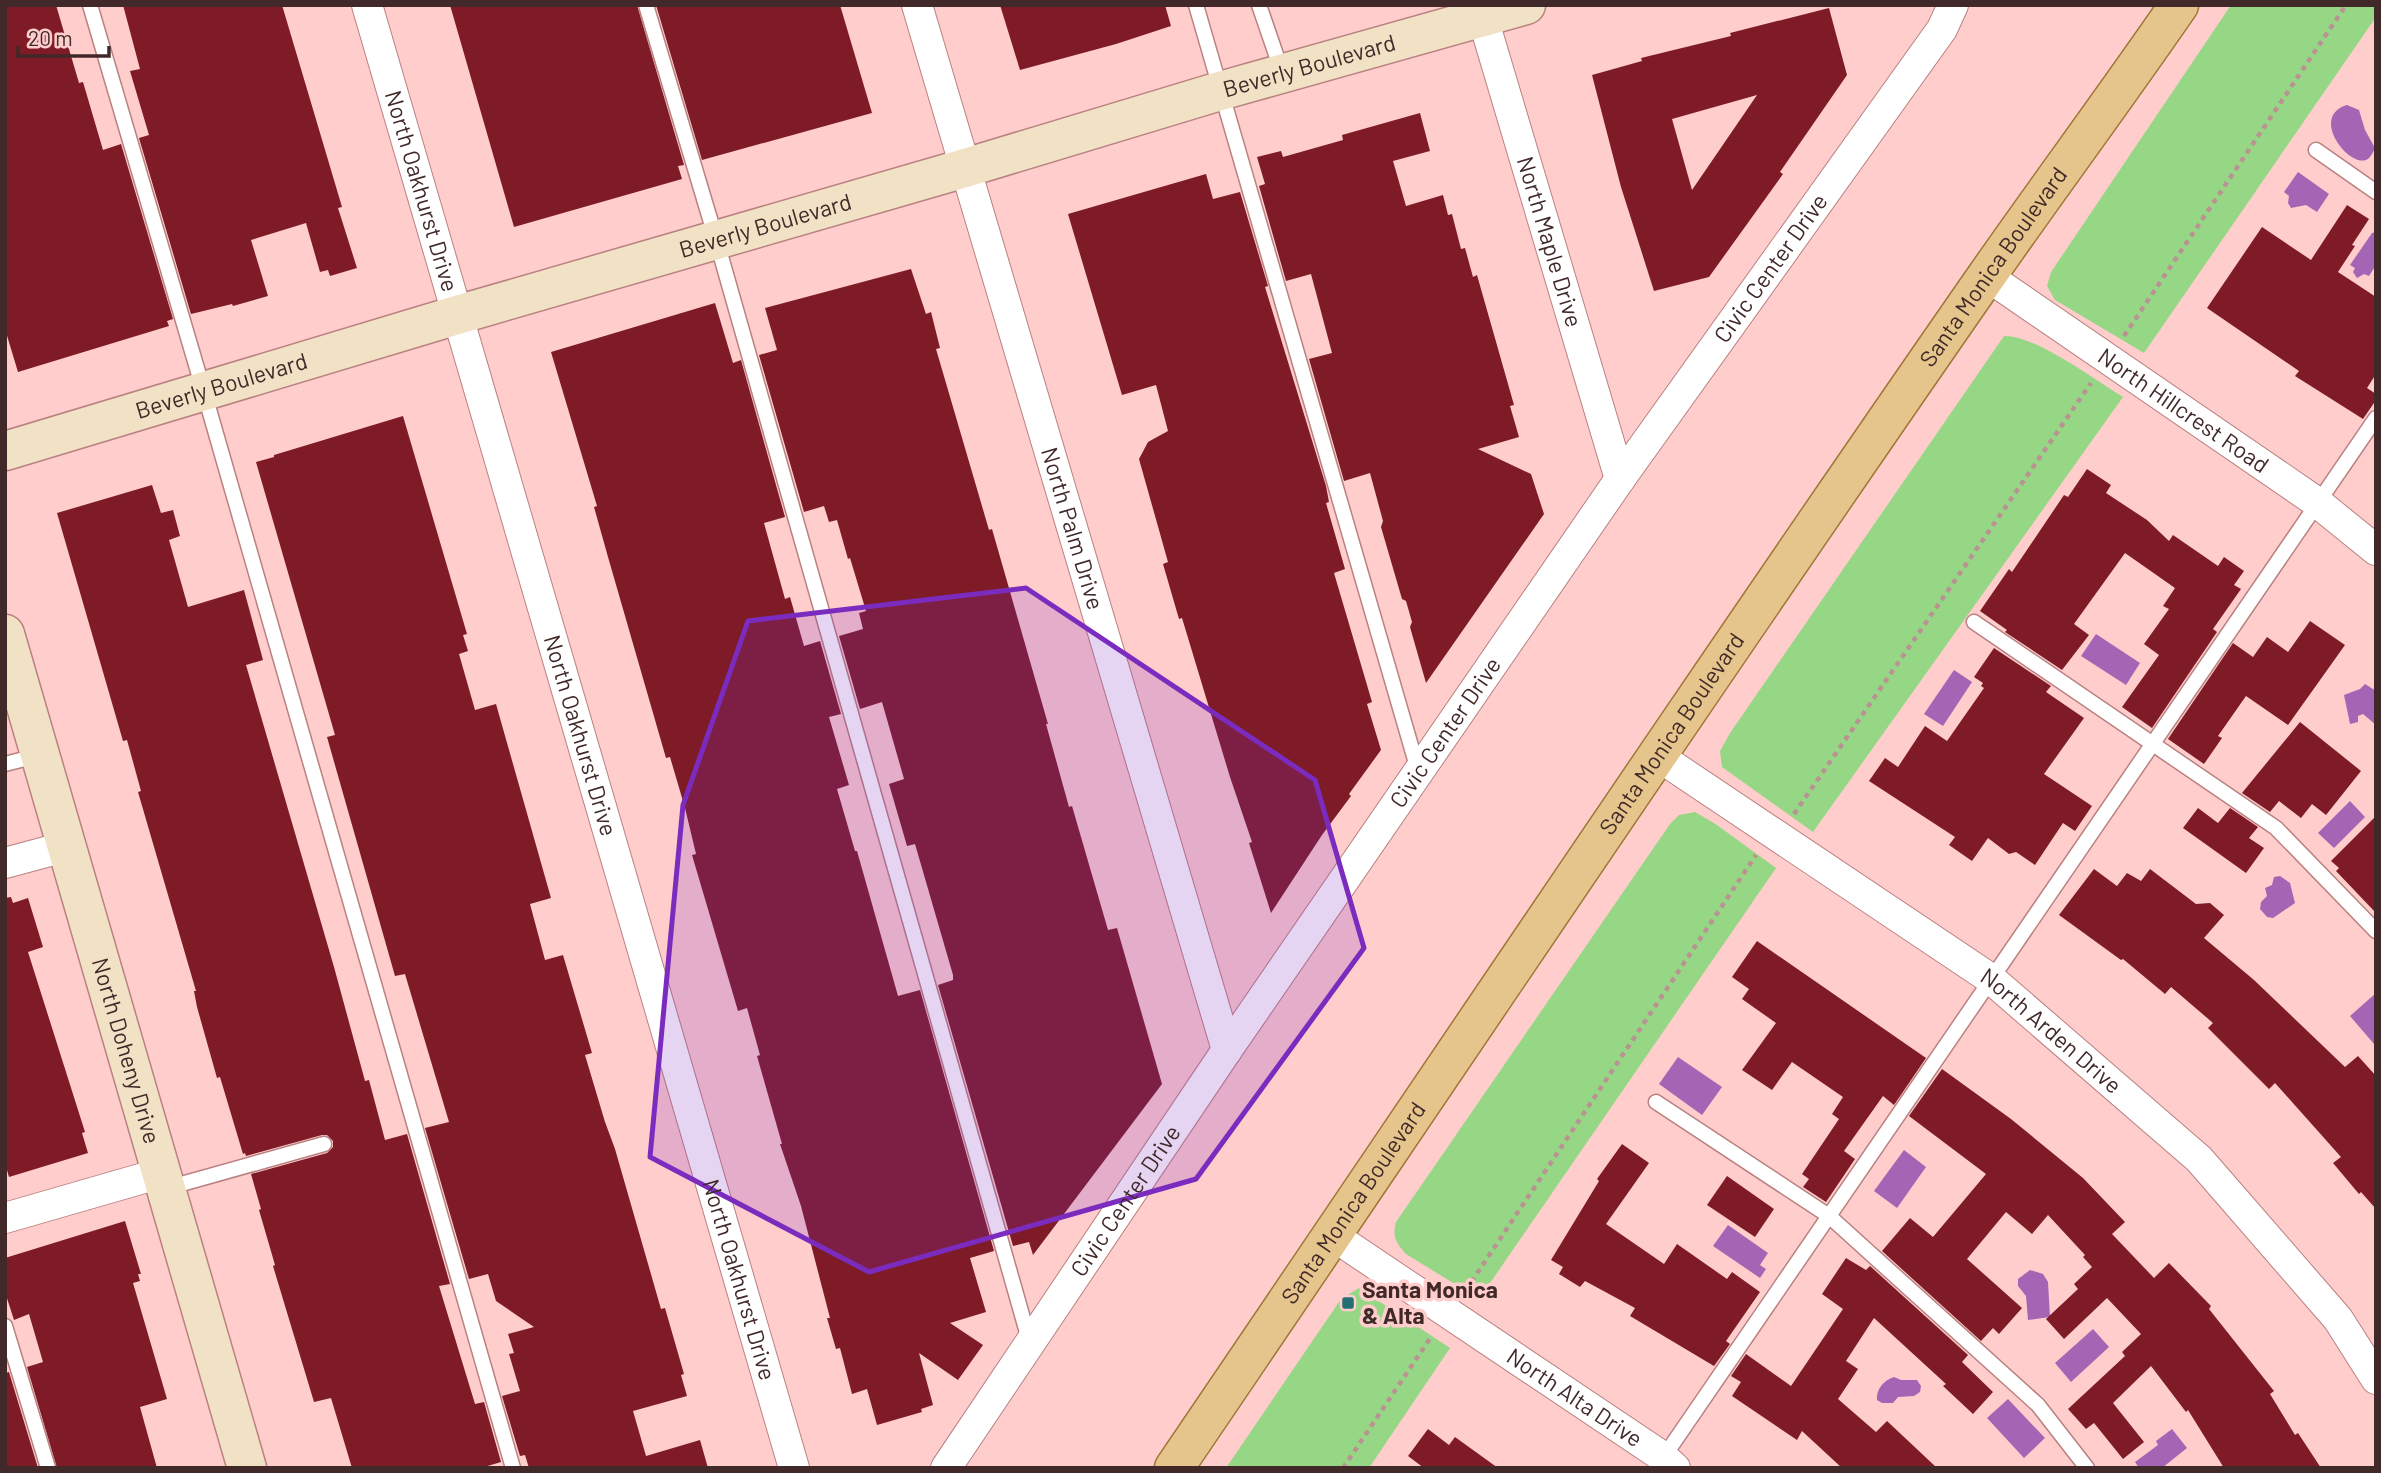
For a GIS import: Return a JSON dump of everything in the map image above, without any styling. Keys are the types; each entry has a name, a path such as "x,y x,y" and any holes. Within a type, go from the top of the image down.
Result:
{"main road":[{"name":"Beverly Boulevard","path":"5,451 457,314 1282,74 1480,11 1526,5"},
{"name":"Santa Monica Boulevard","path":"1174,1468 1443,1069 1987,276 2179,5"},
{"name":"North Doheny Drive","path":"5,634 247,1468"}],"street":[{"name":"North Oakhurst Drive","path":"367,5 794,1468"},
{"name":"North Palm Drive","path":"917,5 1227,1051"},
{"name":"Civic Center Drive","path":"946,1468 1227,1051 1620,479 1942,29 1952,5"},
{"name":"North Maple Drive","path":"1480,11 1620,479"},
{"name":"North Hillcrest Road","path":"1987,276 2318,503 2376,550"},
{"name":"North Arden Drive","path":"1658,756 1991,979 2199,1159 2338,1319 2376,1378"},
{"path":"5,863 68,846"},
{"path":"5,1218 163,1181"},
{"name":"North Alta Drive","path":"1332,1235 1665,1464"}],"lane":[{"path":"90,5 513,1468"},
{"path":"646,5 716,239 1030,1345"},
{"path":"1196,5 1419,771"},
{"path":"1259,5 1282,74"},
{"path":"2316,150 2376,192"},
{"path":"1665,1464 1829,1216 2376,418"},
{"path":"1974,622 2276,828 2376,931"},
{"path":"5,764 41,755"},
{"path":"1656,1102 1829,1216 2038,1405 2087,1468"},
{"path":"163,1181 324,1144"},
{"path":"5,1326 48,1468"}],"path":[{"path":"2121,340 2346,5"},
{"path":"1792,817 2094,379"},
{"path":"1465,1292 1757,855"},
{"path":"1343,1468 1432,1336"}],"highlighted area":[{"path":"1026,588 1315,780 1364,948 1196,1179 869,1272 650,1157 683,805 748,621"}],"green space":[{"path":"2231,5 2376,5 2376,17 2144,353 2055,300 2047,286 2051,272"},
{"path":"2004,336 2048,350 2123,397 1813,832 1722,767 1720,751"},
{"path":"1695,812 1776,868 1479,1299 1406,1254 1396,1239 1396,1222 1670,824 1679,815"},
{"path":"1359,1288 1450,1348 1369,1468 1226,1468 1341,1299"}],"shaded area":[{"path":"2347,105 2359,110 2365,130 2375,148 2370,158 2362,161 2344,151 2332,131 2331,120 2336,111"},
{"path":"2298,172 2329,194 2317,212 2306,205 2291,208 2288,203 2289,196 2284,192"},
{"path":"2376,232 2376,265 2369,276 2364,274 2357,278 2353,272 2355,268 2350,265 2372,233"},
{"path":"2096,634 2140,663 2126,685 2081,656"},
{"path":"1954,670 1972,682 1943,726 1924,714"},
{"path":"2365,684 2376,691 2376,725 2363,714 2358,716 2358,722 2350,724 2344,695 2360,689"},
{"path":"2350,801 2365,817 2334,848 2318,833"},
{"path":"2280,876 2290,883 2295,903 2273,918 2267,917 2260,909 2261,902 2267,896 2265,888 2272,885 2274,877"},
{"path":"2376,993 2376,1042 2374,1044 2350,1016"},
{"path":"1678,1057 1722,1087 1702,1115 1659,1084"},
{"path":"1904,1150 1926,1167 1897,1208 1874,1191"},
{"path":"1728,1225 1768,1253 1760,1265 1766,1269 1760,1278 1713,1246"},
{"path":"2030,1270 2043,1274 2048,1282 2050,1317 2028,1320 2026,1296 2018,1286 2018,1279"},
{"path":"2093,1329 2109,1347 2071,1382 2055,1363"},
{"path":"1894,1377 1917,1380 1921,1386 1920,1392 1914,1396 1898,1397 1893,1403 1877,1400 1881,1386"},
{"path":"2008,1399 2045,1438 2024,1458 1987,1418"},
{"path":"2172,1429 2187,1448 2162,1468 2139,1468 2135,1462 2158,1445 2156,1441"}],"building":[{"path":"5,5 56,5 79,83 83,82 103,150 121,144 173,319 167,321 169,326 18,372 5,329"},
{"path":"123,5 282,5 342,207 338,208 357,268 330,276 328,270 320,272 306,223 251,240 268,296 191,314 139,138 149,135 130,71 140,69"},
{"path":"450,5 637,5 684,165 678,166 682,179 514,227"},
{"path":"656,5 840,5 872,113 702,160"},
{"path":"1000,5 1165,5 1171,26 1020,70"},
{"path":"1829,8 1847,75 1780,172 1783,174 1709,277 1654,291 1621,187 1592,75 1642,61 1641,58 1731,36 1730,33","holes":["1757,95 1692,190 1672,119"]},
{"path":"1420,113 1430,151 1393,161 1406,206 1443,195 1448,215 1452,214 1461,249 1465,248 1473,277 1477,275 1514,405 1510,406 1519,437 1478,449 1531,474 1544,514 1426,683 1410,627 1412,622 1406,601 1402,599 1381,527 1383,521 1370,473 1344,481 1309,359 1332,353 1311,274 1286,281 1259,186 1265,184 1257,157 1281,151 1283,157 1343,140 1342,135"},
{"path":"1206,174 1213,199 1240,192 1268,286 1265,287 1326,486 1329,502 1326,503 1345,569 1334,573 1372,702 1367,704 1381,750 1271,913 1249,843 1252,842 1163,564 1168,562 1139,459 1148,442 1168,431 1156,385 1122,395 1068,214"},
{"path":"2347,205 2369,219 2338,272 2376,297 2376,374 2367,388 2376,394 2376,400 2363,419 2295,376 2299,371 2207,308 2262,227 2311,260"},
{"path":"911,269 926,314 931,312 940,348 936,349 989,530 992,529 1069,807 1072,806 1108,930 1117,928 1162,1084 1033,1255 1029,1242 1013,1246 938,985 953,980 953,975 915,844 907,846 889,784 904,779 882,702 860,709 839,636 863,629 859,613 866,611 850,558 848,559 837,520 829,522 824,506 804,512 759,355 777,350 765,308"},
{"path":"715,303 733,363 741,360 785,517 764,523 785,599 790,597 804,646 820,641 841,714 829,717 849,785 837,789 855,851 898,996 920,990 994,1251 970,1258 986,1312 950,1323 983,1345 958,1380 919,1353 933,1405 921,1409 922,1412 877,1425 867,1389 852,1394 840,1348 836,1349 801,1206 780,1144 757,1056 760,1055 747,1008 738,1011 692,855 696,854 685,808 670,757 666,758 594,507 597,506 551,352"},
{"path":"403,416 467,634 463,635 468,651 459,654 475,710 496,704 551,898 530,904 545,960 563,955 592,1053 585,1055 661,1309 665,1308 684,1374 681,1375 687,1396 633,1411 646,1456 700,1440 708,1468 529,1468 525,1455 520,1456 502,1396 520,1391 509,1354 514,1353 508,1334 534,1327 496,1301 488,1274 469,1279 425,1128 449,1122 405,974 395,976 327,737 335,735 256,462"},
{"path":"2087,469 2111,485 2106,493 2147,520 2169,541 2173,535 2218,566 2224,557 2244,571 2234,585 2241,589 2213,629 2217,632 2152,728 2122,707 2159,655 2144,644 2169,609 2163,606 2175,588 2125,553 2074,624 2089,635 2062,670 2005,632 2007,630 1980,611 2009,569 2012,572 2064,495 2068,497"},
{"path":"152,485 161,513 173,510 180,536 169,540 188,607 244,590 263,660 246,665 365,1081 369,1080 385,1140 407,1134 450,1284 439,1286 475,1404 484,1402 501,1462 481,1468 352,1468 331,1398 314,1402 273,1266 275,1265 251,1174 327,1153 333,1147 333,1141 327,1135 322,1135 246,1156 243,1154 220,1077 217,1078 197,1007 196,991 138,792 141,791 127,740 123,741 57,513"},
{"path":"2310,621 2345,645 2288,725 2246,696 2218,736 2222,738 2204,764 2168,739 2233,643 2253,657 2267,637 2288,652"},
{"path":"1994,648 2051,686 2046,692 2084,718 2044,774 2092,806 2075,831 2063,823 2035,865 2016,852 2009,854 1988,838 1972,861 1949,845 1955,837 1869,781 1885,758 1898,767 1925,726 1947,741 1984,688 1981,686 1983,683 1974,677"},
{"path":"2300,722 2361,771 2326,815 2312,804 2301,818 2279,801 2270,812 2242,793"},
{"path":"2198,808 2218,823 2230,808 2258,827 2249,838 2264,848 2246,873 2183,828"},
{"path":"2376,816 2376,913 2336,871 2339,868 2331,861"},
{"path":"2094,869 2117,886 2127,873 2141,881 2150,869 2196,904 2210,903 2224,915 2204,938 2254,980 2345,1067 2358,1056 2376,1076 2376,1209 2361,1192 2359,1194 2333,1163 2341,1157 2275,1083 2269,1089 2208,1028 2213,1023 2171,987 2165,994 2123,959 2059,915"},
{"path":"11,897 13,903 28,898 43,947 28,952 85,1132 82,1133 88,1153 9,1177 5,1163 5,898"},
{"path":"1757,941 1926,1058 1894,1105 1883,1096 1844,1151 1855,1159 1826,1202 1803,1187 1809,1179 1802,1174 1839,1119 1832,1114 1843,1097 1792,1062 1772,1090 1742,1070 1776,1023 1742,999 1749,989 1732,977"},
{"path":"1942,1069 2011,1119 2083,1178 2125,1222 2112,1234 2154,1278 2169,1263 2211,1306 2209,1309 2274,1391 2270,1394 2295,1435 2298,1433 2321,1468 2224,1468 2188,1410 2186,1412 2151,1366 2113,1403 2144,1442 2123,1459 2094,1423 2086,1429 2068,1409 2125,1356 2122,1352 2141,1334 2107,1298 2064,1339 2046,1319 2078,1289 2074,1284 2092,1267 2083,1257 2085,1255 2048,1215 2032,1234 2006,1212 1967,1259 2022,1308 1999,1334 1993,1328 1981,1341 1882,1251 1910,1218 1933,1237 1986,1174 1909,1116"},
{"path":"1622,1144 1649,1163 1606,1224 1664,1264 1677,1244 1727,1279 1732,1272 1760,1292 1726,1341 1730,1344 1714,1366 1630,1316 1635,1308 1585,1281 1580,1287 1559,1274 1563,1267 1551,1260 1599,1181 1597,1179"},
{"path":"1727,1176 1774,1209 1755,1237 1707,1205"},
{"path":"125,1221 141,1274 138,1274 140,1281 133,1283 167,1399 140,1407 157,1468 57,1468 27,1367 43,1362 29,1314 14,1320 5,1292 5,1258"},
{"path":"1846,1258 1866,1270 1870,1266 1968,1355 1962,1362 1993,1392 1973,1414 1943,1386 1946,1384 1874,1318 1846,1361 1858,1369 1838,1399 1876,1432 1887,1421 1937,1468 1842,1468 1802,1431 1797,1440 1732,1396 1741,1382 1731,1376 1746,1354 1791,1386 1843,1309 1822,1294"},
{"path":"9,1372 38,1468 5,1468 5,1373"},
{"path":"1428,1429 1449,1445 1455,1437 1498,1468 1424,1468 1408,1456"}],"place":[{"name":"Santa Monica & Alta","path":"1348,1303"}]}
